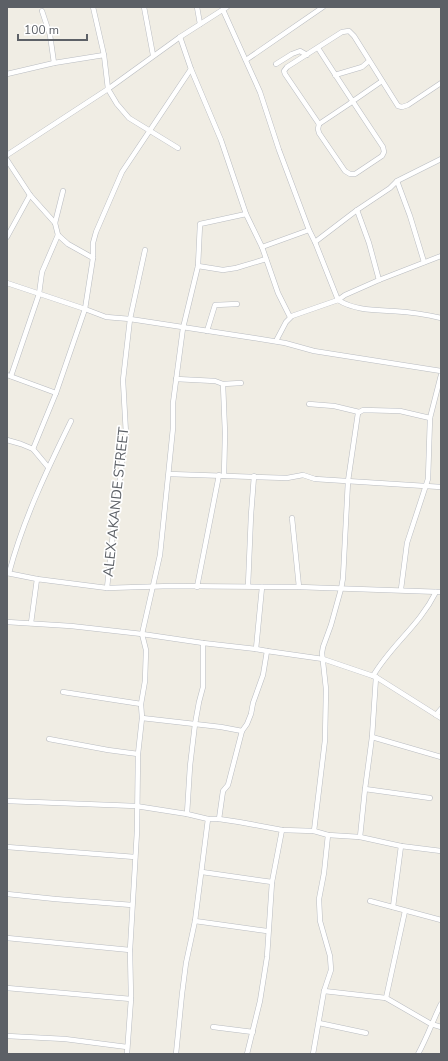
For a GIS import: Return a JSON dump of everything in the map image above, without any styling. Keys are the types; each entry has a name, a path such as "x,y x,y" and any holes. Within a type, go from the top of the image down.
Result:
{"street":[{"path":"94,7 104,54 108,89 117,104 129,118 151,130 178,148"},
{"path":"144,7 153,55"},
{"path":"197,7 200,24"},
{"path":"246,60 323,7"},
{"path":"7,155 108,89 153,55 225,8 260,92 279,150 309,230 316,242 338,300 346,305 362,309 410,313 441,318"},
{"path":"42,11 50,36 54,63"},
{"path":"318,48 383,147 384,152 382,156 355,174 350,174 345,171 319,133 319,124 284,74 287,67 342,32 349,31 354,36 398,106 402,107 408,105 441,83"},
{"path":"180,37 191,69 221,140 246,214 262,247 278,293 290,317"},
{"path":"276,64 300,51 307,55"},
{"path":"7,74 54,63 104,54"},
{"path":"335,75 362,66 369,61"},
{"path":"33,449 56,393 85,309 93,258 92,243 96,232 122,172 191,69"},
{"path":"319,124 382,81"},
{"path":"316,242 357,210 390,188 397,181 441,159"},
{"path":"7,160 30,195 55,223 58,235 68,244 93,258"},
{"path":"397,181 410,216 424,262"},
{"path":"55,223 63,191"},
{"path":"7,237 30,195"},
{"path":"357,210 369,243 379,280"},
{"path":"127,1054 131,999 130,950 137,831 136,806 138,754 142,718 141,704 145,681 146,650 142,634 160,555 173,428 173,403 183,328 198,266 200,224 246,214"},
{"path":"262,247 309,230"},
{"path":"56,393 9,376 39,294 42,272 58,235"},
{"name":"ALEX AKANDE STREET","path":"107,588 126,434 123,380 130,319 145,250"},
{"path":"276,342 290,317 338,300 379,280 441,256"},
{"path":"198,266 223,270 236,268 266,259"},
{"path":"7,283 106,317 130,319 276,342 314,351 441,371"},
{"path":"207,331 215,305 237,304"},
{"path":"401,589 407,543 426,486 430,418 441,376"},
{"path":"176,379 215,381 223,384 241,383"},
{"path":"197,587 221,476 225,433 223,384"},
{"path":"309,404 334,406 359,412 363,410 400,411 430,418"},
{"path":"314,831 325,740 326,689 323,647 331,625 343,578 348,481 359,412"},
{"path":"71,421 48,467 23,529 8,573 37,579 107,588 248,586 401,589 438,592 416,623 380,663 374,677 372,737 360,837"},
{"path":"7,440 33,449 48,467"},
{"path":"169,474 288,478 303,475 315,479 441,487"},
{"path":"248,586 254,476"},
{"path":"292,518 299,587"},
{"path":"30,623 37,579"},
{"path":"256,648 262,587"},
{"path":"7,622 71,626 142,634 204,643 256,648 323,659 374,677 441,718"},
{"path":"187,814 190,766 195,724 203,687 204,643"},
{"path":"219,819 223,790 228,785 242,731 251,714 253,703 263,675 267,651"},
{"path":"63,692 141,704"},
{"path":"436,715 441,709"},
{"path":"142,718 221,727 242,731"},
{"path":"372,737 441,757"},
{"path":"49,739 138,754"},
{"path":"365,789 430,798"},
{"path":"7,801 136,806 282,830 314,831 328,835 360,837 401,846 441,851"},
{"path":"176,1054 185,971 195,921 208,819"},
{"path":"247,1054 260,1001 266,957 272,882 282,830"},
{"path":"313,1054 324,991 331,970 330,956 320,921 319,899 324,873 328,835"},
{"path":"393,907 401,846"},
{"path":"7,847 135,857"},
{"path":"202,872 272,882"},
{"path":"7,894 132,904"},
{"path":"370,901 441,920"},
{"path":"386,998 405,911"},
{"path":"195,921 268,931"},
{"path":"7,938 130,950"},
{"path":"7,988 131,999"},
{"path":"324,991 386,998 431,1024 441,1027"},
{"path":"418,1054 441,1004"},
{"path":"319,1023 366,1033"},
{"path":"213,1027 253,1032"},
{"path":"7,1036 65,1038 127,1047"}]}
